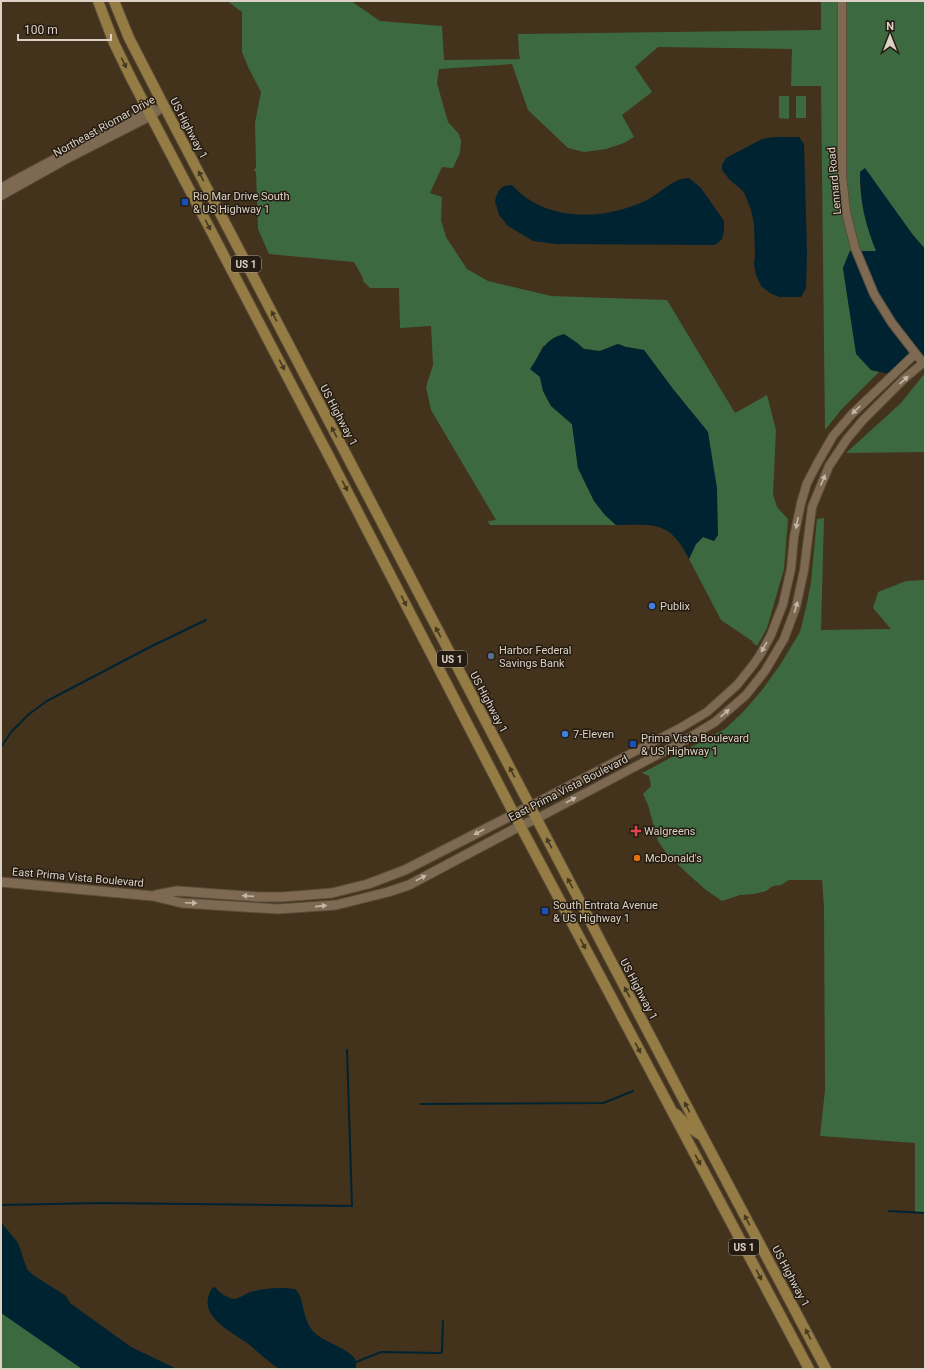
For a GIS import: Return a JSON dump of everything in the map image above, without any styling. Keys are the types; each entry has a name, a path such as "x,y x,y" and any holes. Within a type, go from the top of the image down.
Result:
{"main road":[{"name":"US 1","path":"98,1 114,43 520,826 809,1369"},
{"name":"US Highway 1","path":"114,1 129,38 344,452 826,1369"},
{"path":"320,439 335,450 344,452"},
{"path":"332,462 342,465 358,478"},
{"name":"East Prima Vista Boulevard","path":"153,896 177,891 258,897 282,897 332,893 368,884 405,870 530,806"},
{"name":"East Prima Vista Boulevard","path":"1,882 153,896 182,903 278,909 336,905 388,892 409,885 536,819"},
{"path":"670,1109 690,1128 702,1135"},
{"path":"679,1126 697,1139 712,1154"}],"street":[{"name":"Lennard Road","path":"842,1 842,177 846,212 855,248 874,294 892,323 922,363"},
{"name":"Northeast Riomar Drive","path":"1,188 164,106"},
{"name":"Northeast Riomar Drive","path":"1,196 150,113"},
{"name":"East Prima Vista Boulevard","path":"530,806 680,728 707,712 737,684 760,655 771,635 783,604 791,568 794,537 800,503 807,483 818,462 833,436 852,414 915,354"},
{"name":"East Prima Vista Boulevard","path":"536,819 682,742 715,722 746,694 765,671 784,639 796,607 804,570 812,507 829,466 847,439 864,420 905,378 922,363"}],"green space":[{"path":"227,1 351,1 380,21 442,26 444,60 520,59 518,34 821,30 821,1 839,1 838,145 853,251 850,251 843,268 849,307 871,370 879,372 841,410 825,430 821,86 791,86 792,49 658,47 635,67 652,92 622,115 634,137 624,143 606,149 584,152 568,148 528,110 512,64 439,69 437,83 448,122 459,134 461,141 460,153 453,168 442,167 430,193 442,197 441,220 446,237 467,269 488,281 551,296 667,300 735,413 767,395 776,430 773,494 777,507 788,519 784,569 767,628 757,646 721,620 689,559 696,544 703,537 714,541 708,432 644,350 618,344 600,351 584,349 576,342 543,346 531,368 540,377 543,391 551,406 572,424 578,468 594,501 605,515 616,525 490,525 488,521 496,520 431,410 426,387 433,365 431,326 400,328 399,288 370,288 363,281 363,278 354,262 269,254 258,229 256,172 254,170 256,167 255,123 261,92 242,52 242,12"},
{"path":"845,1 925,1 925,249 860,173 864,213 869,232 877,251 860,251 849,212 846,177"},
{"path":"779,96 789,96 789,119 779,118"},
{"path":"796,96 806,96 806,118 796,118"},
{"path":"925,373 925,452 846,453 901,403"},
{"path":"824,518 821,630 891,629 873,608 878,592 906,581 925,580 925,1212 915,1212 915,1143 820,1136 825,1090 824,907 822,880 789,880 781,885 773,886 766,891 740,895 722,901 706,890 667,854 658,841 648,805 643,794 651,786 649,776 642,773 725,729 743,712 762,690 780,665 800,632 811,582 817,519"},
{"path":"1,1288 127,1369 1,1369"}],"water":[{"path":"774,137 799,137 804,144 807,253 806,288 801,297 779,297 770,293 761,286 756,275 754,264 754,224 751,210 744,192 729,179 722,170 722,165 726,158 762,139"},
{"path":"865,168 913,235 925,249 925,361 894,321 877,292 860,251 876,251 866,222 862,203 860,172"},
{"path":"689,178 701,188 724,221 724,232 722,239 715,245 556,244 533,241 508,226 499,215 495,201 500,189 505,186 512,185 526,197 542,206 559,212 596,214 632,206 649,199 673,183"},
{"path":"850,251 853,251 889,326 911,354 890,374 871,370 856,354 843,268"},
{"path":"564,334 584,349 600,351 618,344 644,350 708,432 717,488 718,535 714,541 703,537 696,544 689,559 682,546 668,531 651,525 616,525 605,515 594,501 578,468 572,424 551,406 543,391 540,377 530,369 547,343"},
{"path":"1,1222 18,1243 27,1269 33,1275 66,1296 70,1303 131,1347 177,1369 82,1369 1,1313"},
{"path":"213,1287 224,1295 234,1299 262,1290 279,1288 295,1289 300,1298 305,1316 311,1329 320,1337 352,1355 355,1359 356,1368 278,1368 251,1346 226,1329 211,1315 208,1306 208,1297"}],"waterway":[{"path":"1,747 12,731 29,714 47,701 150,647 206,620"},
{"path":"1,1205 101,1203 352,1206 347,1050"},
{"path":"420,1104 603,1103 633,1091"},
{"path":"889,1211 925,1213"},
{"path":"356,1362 381,1352 440,1353 442,1352 443,1321"}],"place":[{"name":"Rio Mar Drive South & US Highway 1","path":"185,202"},
{"name":"Publix","path":"652,606"},
{"name":"Harbor Federal Savings Bank","path":"491,656"},
{"name":"7-Eleven","path":"565,734"},
{"name":"Prima Vista Boulevard & US Highway 1","path":"633,744"},
{"name":"Walgreens","path":"636,831"},
{"name":"McDonald's","path":"637,858"},
{"name":"South Entrata Avenue & US Highway 1","path":"545,911"}]}
